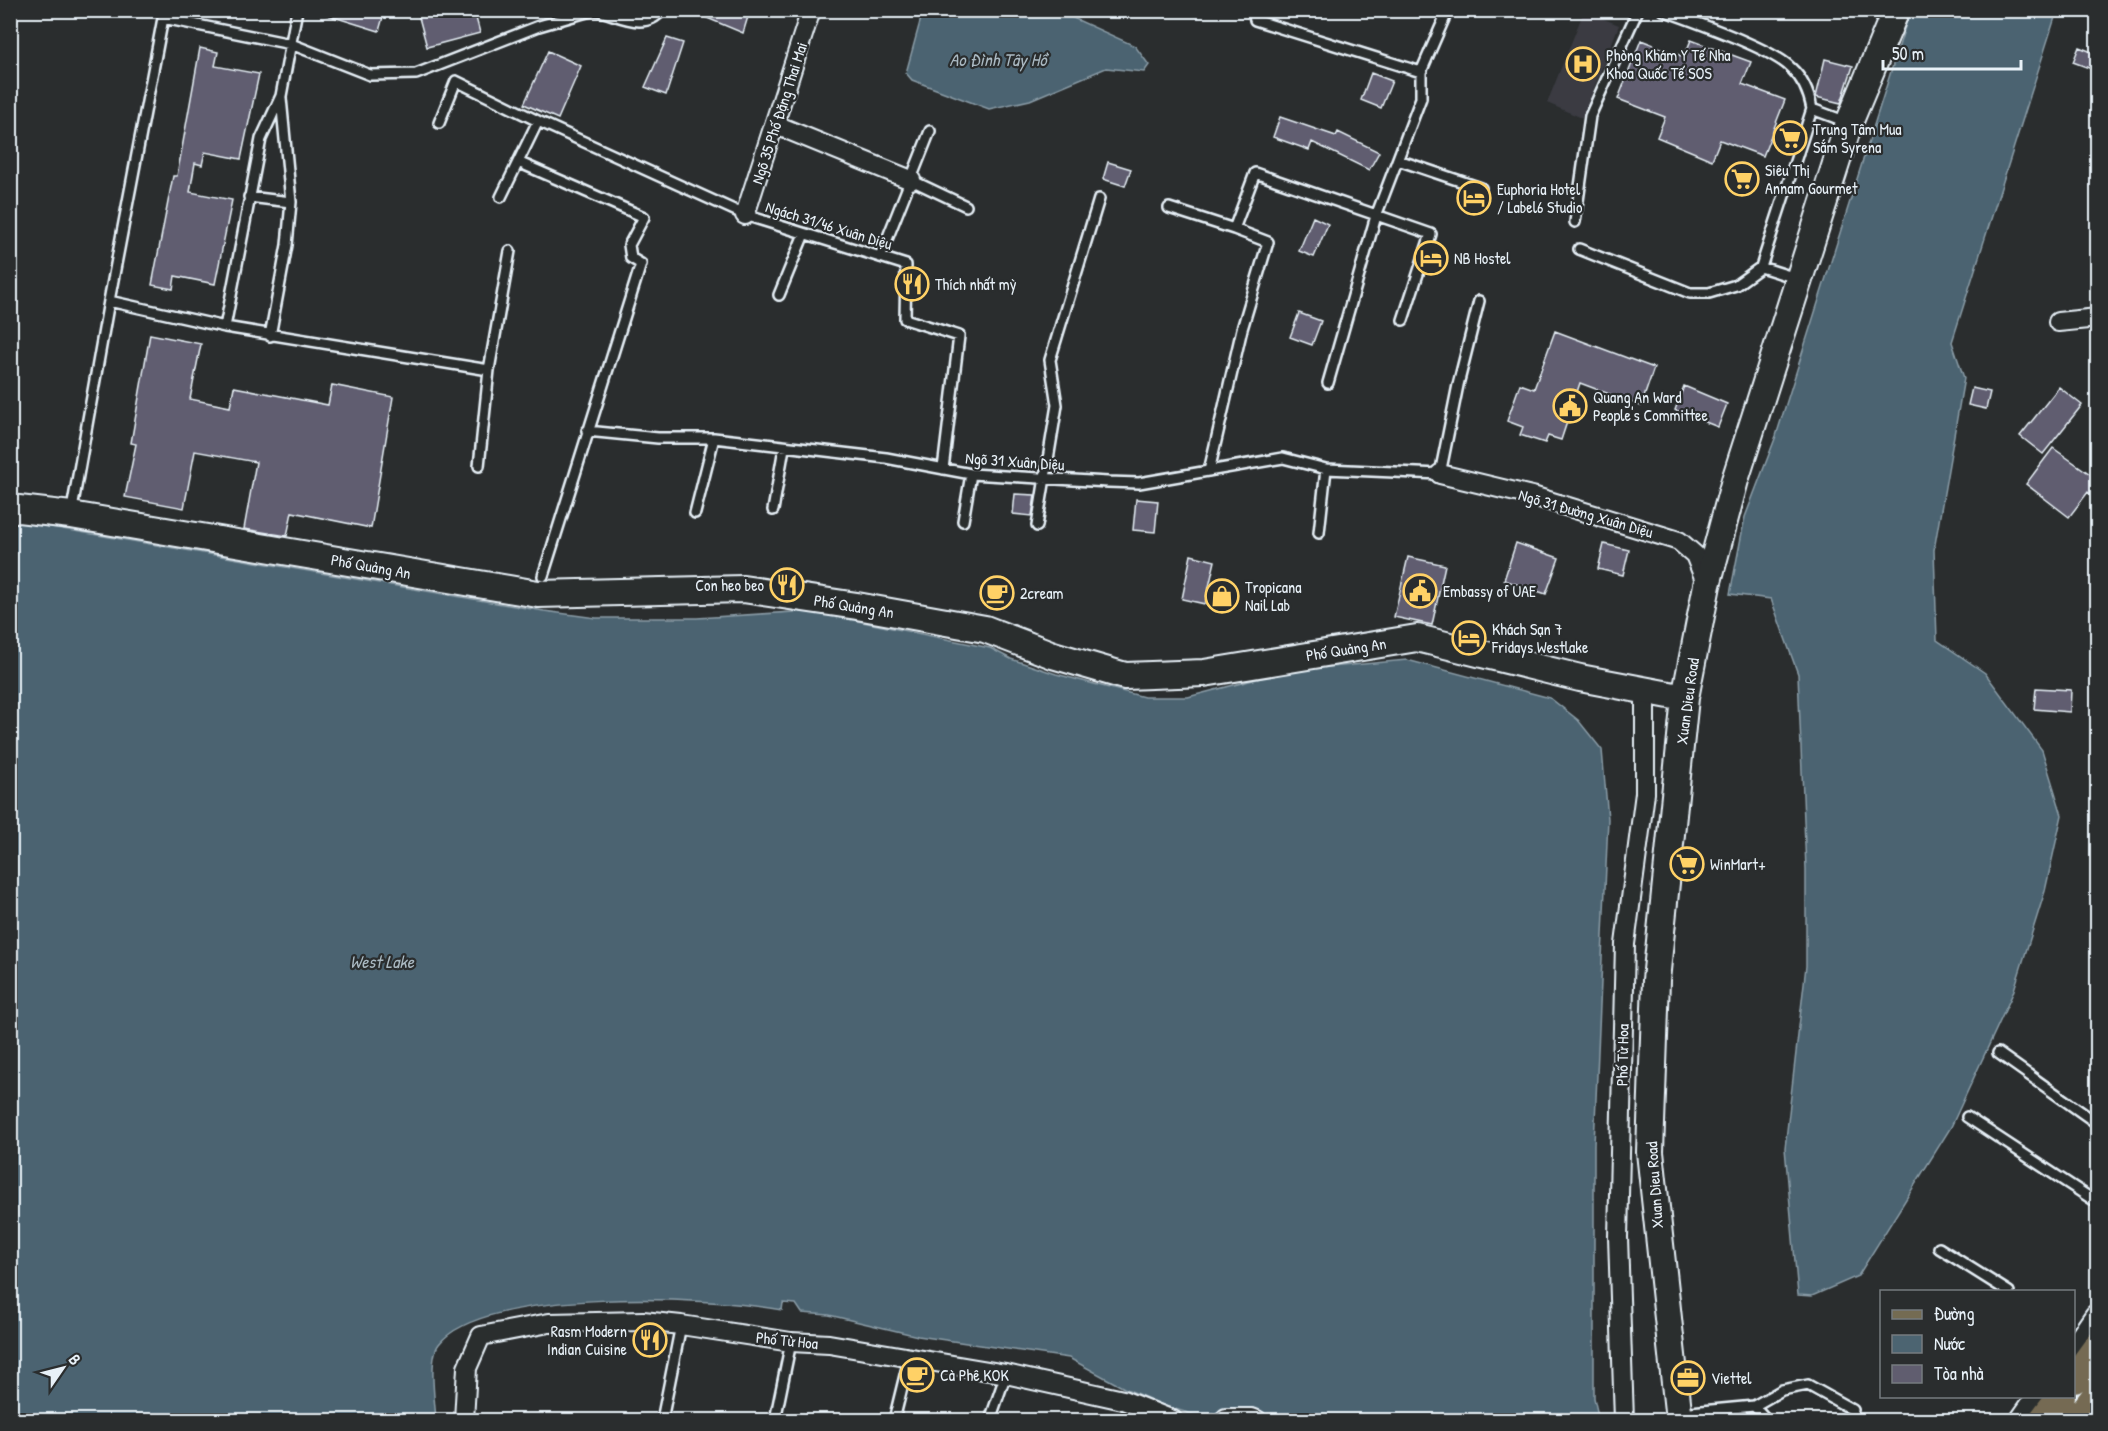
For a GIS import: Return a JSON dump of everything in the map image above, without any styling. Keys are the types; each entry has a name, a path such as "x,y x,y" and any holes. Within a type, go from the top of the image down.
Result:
{"main road":[{"path":"2075,1372 2085,1337"},
{"path":"2078,1420 2097,1393"},
{"path":"2043,1420 2060,1398"}],"street":[{"name":"Ngõ 35 Phố Đặng Thai Mai","path":"745,214 776,125 811,10"},
{"name":"Xuan Dieu Road","path":"1678,1417 1650,1152 1656,980 1685,698 1707,585 1735,480 1849,123 1896,10"},
{"path":"776,125 911,180"},
{"path":"2058,322 2097,318"},
{"name":"Ngõ 31 Đường Xuân Diệu","path":"1440,474 1536,497 1679,541 1695,555 1707,585"},
{"name":"Phố Quảng An","path":"10,508 71,515 538,594 743,589 985,629 1053,655 1125,676 1204,673 1417,638 1645,691 1685,698"},
{"name":"Phố Từ Hoa","path":"1624,1420 1618,1236 1625,944 1645,793 1645,691"},
{"name":"Phố Từ Hoa","path":"464,1420 467,1368 481,1336 549,1323 643,1321 791,1342 830,1344 1006,1374 1123,1400 1173,1420"},
{"path":"2024,1420 2040,1398"},
{"path":"1224,1420 1226,1418 1252,1418 1257,1420"}],"lane":[{"path":"225,327 261,138 281,96 297,10"},
{"path":"71,515 163,18 291,44 370,75 416,74 540,26 595,10 641,23 655,20 662,10"},
{"path":"1253,10 1255,20 1421,72"},
{"path":"1328,383 1376,216 1422,98 1421,72 1448,10"},
{"path":"1575,222 1590,116 1638,10"},
{"path":"1579,249 1690,293 1709,294 1736,285 1761,267 1812,109 1806,85 1790,66 1761,51 1662,10"},
{"name":"Ngách 31/46 Xuân Diệu","path":"439,123 456,81 538,121 745,214 906,265 905,319 959,336 943,469"},
{"path":"270,336 287,245 291,202 281,96"},
{"path":"1812,109 1849,123"},
{"path":"501,196 538,121"},
{"path":"880,257 930,131"},
{"path":"1398,160 1481,188"},
{"path":"518,162 644,217 629,245 631,258 641,264 621,336 587,431 543,576"},
{"path":"1234,229 1255,173 1431,234 1403,320"},
{"path":"911,180 966,206"},
{"path":"249,197 291,202"},
{"path":"1037,526 1057,405 1050,360 1099,199"},
{"path":"1169,208 1268,242 1242,329 1209,471"},
{"path":"779,295 804,234"},
{"path":"479,466 489,370 510,251"},
{"path":"1761,267 1799,279"},
{"path":"109,301 270,336 489,370"},
{"path":"1440,474 1458,385 1479,301"},
{"name":"Ngõ 31 Xuân Diệu","path":"587,431 658,438 714,438 784,448 886,458 971,474 1139,483 1283,458 1326,469 1440,474"},
{"path":"695,513 714,438"},
{"path":"772,510 784,448"},
{"path":"1318,533 1326,469"},
{"path":"963,521 971,474"},
{"path":"1998,1053 2097,1124"},
{"path":"1967,1117 2097,1203"},
{"path":"1939,1248 2006,1290"},
{"path":"662,1420 681,1325"},
{"path":"775,1420 791,1342"},
{"path":"894,1420 909,1359"},
{"path":"990,1420 1006,1374"},
{"path":"1678,1417 1754,1406 1782,1390 1808,1385 1853,1410"},
{"path":"1754,1406 1767,1420"}],"shaded area":[{"name":"Phòng Khám Y Tế Nha Khoa Quốc Tế SOS","path":"1584,11 1619,25 1582,118 1547,103"}],"water":[{"name":"Ao Đình Tây Hồ","path":"923,11 1058,11 1135,46 1149,65 1144,72 1106,68 1030,100 989,109 912,80 906,73"},
{"path":"1910,11 2057,11 1952,342 1964,378 1934,550 1937,640 1985,673 2042,750 2062,815 2045,891 2013,993 1951,1127 1858,1276 1812,1296 1798,1295 1785,1148 1806,966 1806,869 1798,674 1771,599 1730,594 1745,517 1776,436"},
{"name":"West Lake","path":"10,520 596,618 697,618 809,611 990,648 1011,659 1056,674 1144,697 1188,697 1287,671 1407,660 1550,698 1578,720 1602,750 1608,819 1594,1145 1594,1398 1599,1420 1273,1420 1252,1412 1235,1411 1198,1416 1165,1406 1124,1388 1069,1358 918,1336 829,1315 802,1313 796,1304 783,1303 782,1310 706,1302 602,1300 549,1304 502,1312 464,1325 439,1344 436,1351 433,1380 436,1420 11,1420"}],"building":[{"path":"325,10 385,10 379,31 324,14"},
{"path":"417,10 474,10 480,33 427,47"},
{"path":"688,10 750,10 743,33"},
{"path":"667,38 683,43 666,95 645,87"},
{"path":"1641,40 1684,57 1691,40 1751,62 1742,84 1785,100 1763,156 1720,140 1712,160 1657,137 1665,117 1618,99"},
{"path":"2079,47 2097,54 2097,71 2073,62"},
{"path":"200,48 218,52 215,66 259,74 241,159 205,152 202,165 195,163 190,192 232,200 215,284 175,276 173,289 152,285 173,176 177,176"},
{"path":"548,51 581,66 558,119 524,104"},
{"path":"1825,59 1853,66 1841,103 1816,97"},
{"path":"1371,73 1392,81 1381,108 1361,100"},
{"path":"1280,117 1336,136 1338,132 1379,152 1369,170 1312,142 1309,150 1273,137"},
{"path":"1108,162 1131,169 1125,186 1103,179"},
{"path":"1313,217 1328,224 1314,257 1299,251"},
{"path":"1299,313 1321,321 1312,345 1290,337"},
{"path":"1555,331 1654,368 1641,406 1580,383 1561,440 1548,436 1545,443 1520,435 1523,427 1507,421 1520,384 1534,389"},
{"path":"150,334 201,344 190,399 230,407 234,387 328,405 332,385 393,397 371,528 292,512 287,536 244,529 256,462 195,451 184,508 125,497 136,444 131,443"},
{"path":"1684,386 1727,404 1718,427 1675,410"},
{"path":"2059,387 2082,405 2043,454 2020,436"},
{"path":"1972,388 1990,392 1986,409 1968,405"},
{"path":"2053,448 2097,479 2097,500 2088,492 2069,517 2026,484"},
{"path":"1015,494 1035,495 1032,516 1013,514"},
{"path":"1136,499 1158,501 1155,532 1133,530"},
{"path":"1516,543 1559,558 1546,594 1504,580"},
{"path":"1604,544 1629,550 1623,575 1598,569"},
{"path":"1191,555 1215,561 1205,604 1182,599"},
{"name":"Embassy of UAE","path":"1408,557 1445,565 1432,625 1394,617"},
{"path":"2036,688 2071,690 2070,712 2034,709"}],"place":[{"name":"Phòng Khám Y Tế Nha Khoa Quốc Tế SOS","path":"1583,64"},
{"name":"Trung Tâm Mua Sắm Syrena","path":"1790,138"},
{"name":"Siêu Thị Annam Gourmet","path":"1742,179"},
{"name":"Euphoria Hotel / Label6 Studio","path":"1474,198"},
{"name":"NB Hostel","path":"1431,258"},
{"name":"Thích nhất mỳ","path":"912,284"},
{"name":"Quang An Ward People's Committee","path":"1570,406"},
{"name":"Con heo beo","path":"787,585"},
{"name":"Embassy of UAE","path":"1420,591"},
{"name":"2cream","path":"997,593"},
{"name":"Tropicana Nail Lab","path":"1222,596"},
{"name":"Khách Sạn 7 Fridays Westlake","path":"1469,638"},
{"name":"WinMart+","path":"1687,864"},
{"name":"Rasm Modern Indian Cuisine","path":"650,1340"},
{"name":"Cà Phê KOK","path":"917,1375"},
{"name":"Viettel","path":"1688,1378"}]}
